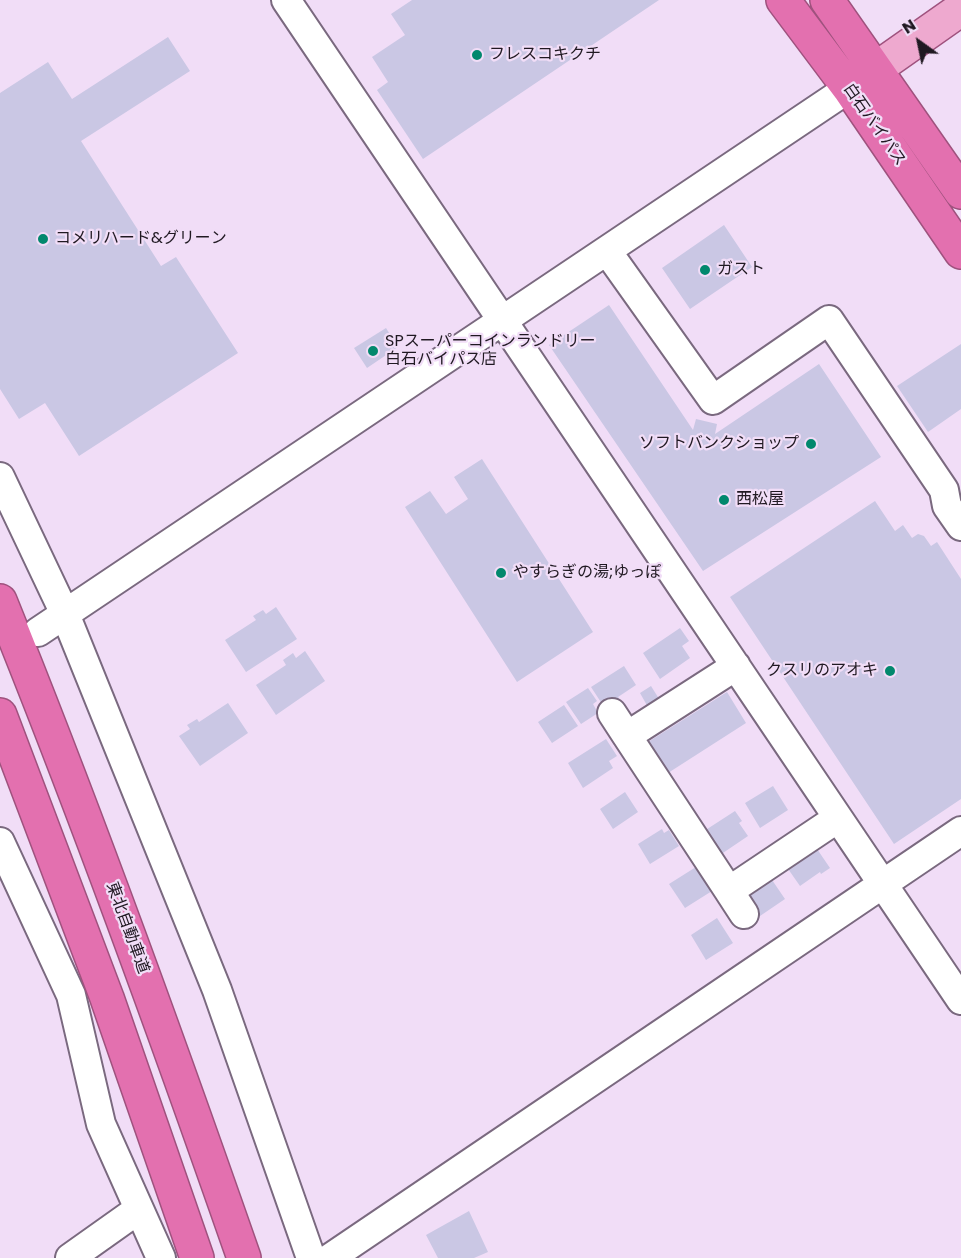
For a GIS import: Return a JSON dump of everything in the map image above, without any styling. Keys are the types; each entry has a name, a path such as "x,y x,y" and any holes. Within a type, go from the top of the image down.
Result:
{"highway":[{"name":"白石バイパス","path":"783,0 849,88 961,252"},
{"name":"白石バイパス","path":"827,0 961,192"},
{"name":"東北自動車道","path":"0,601 122,914 244,1258"},
{"path":"0,715 107,998 197,1258"}],"main road":[{"path":"849,88 961,9"}],"street":[{"path":"286,0 961,1000"},
{"path":"39,632 849,88"},
{"path":"607,251 713,400 829,320 944,490 947,506 961,526"},
{"path":"0,477 65,614 217,990 311,1258"},
{"path":"736,666 619,725 737,902 838,819"},
{"path":"330,1258 961,831"},
{"path":"0,842 71,995 101,1124 161,1258"},
{"path":"70,1258 139,1209"}],"building":[{"path":"412,0 659,0 423,159 377,90 388,82 372,57 405,35 391,14"},
{"path":"168,37 190,71 81,141 161,266 176,257 238,353 79,456 45,403 19,419 0,389 0,93 48,62 72,99"},
{"path":"724,225 752,267 690,309 662,268"},
{"path":"609,305 693,430 696,419 717,424 715,434 819,364 881,457 703,571 549,345"},
{"path":"386,328 398,347 367,368 354,348"},
{"path":"961,344 961,409 928,432 897,386"},
{"name":"やすらぎの湯;ゆっぽ","path":"482,459 593,632 517,682 405,507 430,491 446,514 468,499 454,477"},
{"path":"875,501 895,531 903,525 912,538 918,534 924,536 931,546 937,542 961,579 961,799 894,844 730,597"},
{"path":"276,607 297,639 246,672 225,640 256,620 253,616 263,610 266,614"},
{"path":"680,628 689,641 682,646 690,658 660,679 643,653"},
{"path":"305,651 325,681 276,715 256,685 286,665 283,660 293,653 296,658"},
{"path":"624,666 636,685 618,697 621,701 606,710 591,687"},
{"path":"651,686 661,702 649,709 640,693"},
{"path":"588,688 597,701 593,704 598,713 581,724 566,702"},
{"path":"727,692 746,723 668,773 648,742"},
{"path":"228,703 248,733 200,766 179,736 190,729 187,725 197,719 199,722"},
{"path":"564,705 578,726 552,743 538,722"},
{"path":"606,739 617,756 609,761 613,768 583,788 568,763"},
{"path":"773,786 788,810 760,828 745,803"},
{"path":"625,792 638,812 613,829 600,809"},
{"path":"735,811 742,821 739,823 748,836 717,857 701,833"},
{"path":"662,829 664,833 669,830 679,846 650,864 638,844"},
{"path":"815,846 830,868 800,886 786,866"},
{"path":"696,867 712,891 685,908 669,884"},
{"path":"770,877 785,899 760,916 745,894"},
{"path":"717,918 733,943 706,960 691,935"},
{"path":"469,1211 488,1252 474,1258 438,1258 426,1235"}],"place":[{"name":"フレスコキクチ","path":"477,55"},
{"name":"コメリハード&グリーン","path":"43,239"},
{"name":"ガスト","path":"705,270"},
{"name":"SPスーパーコインランドリー 白石バイパス店","path":"373,351"},
{"name":"ソフトバンクショップ","path":"811,444"},
{"name":"西松屋","path":"724,500"},
{"name":"やすらぎの湯;ゆっぽ","path":"501,573"},
{"name":"クスリのアオキ","path":"890,671"}]}
